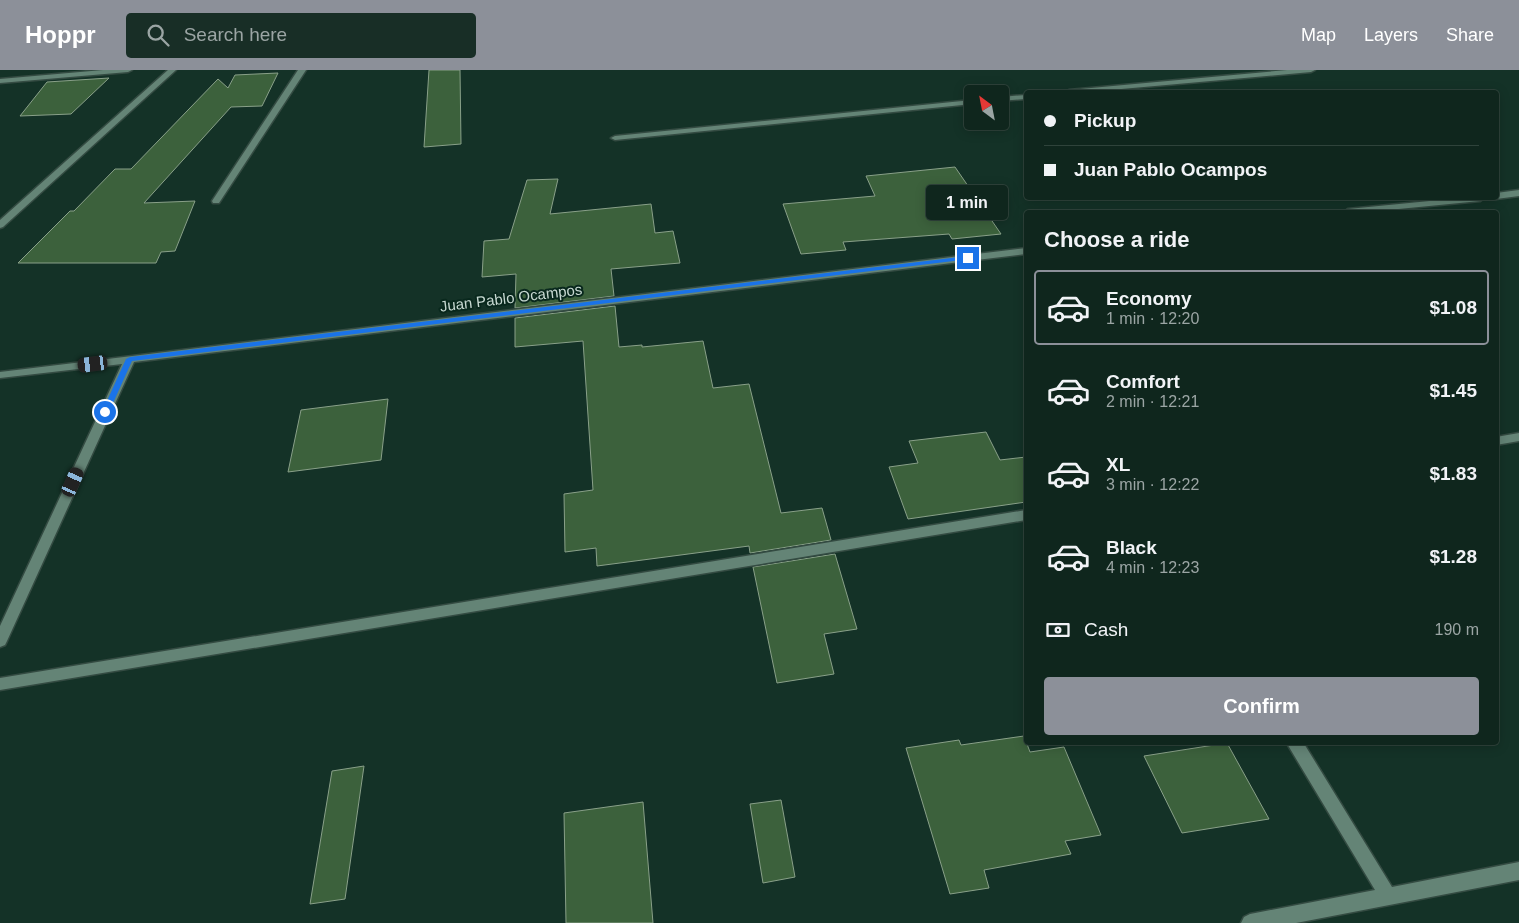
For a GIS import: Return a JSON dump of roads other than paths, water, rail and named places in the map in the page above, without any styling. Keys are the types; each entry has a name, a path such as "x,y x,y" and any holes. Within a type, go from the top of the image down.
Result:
{"street":[{"path":"0,81 86,72 128,70"},
{"path":"0,225 172,70"},
{"path":"216,201 302,70"},
{"path":"1086,90 1188,78 1311,70"},
{"path":"1009,99 1024,97"},
{"path":"615,138 964,103"},
{"path":"1499,196 1519,193"},
{"path":"1367,210 1461,200"},
{"name":"Juan Pablo Ocampos","path":"0,375 1024,250"},
{"path":"0,641 130,359"},
{"path":"1499,440 1519,437"},
{"path":"0,684 1024,515"},
{"path":"1296,745 1388,896"},
{"path":"1250,923 1519,872"}]}
